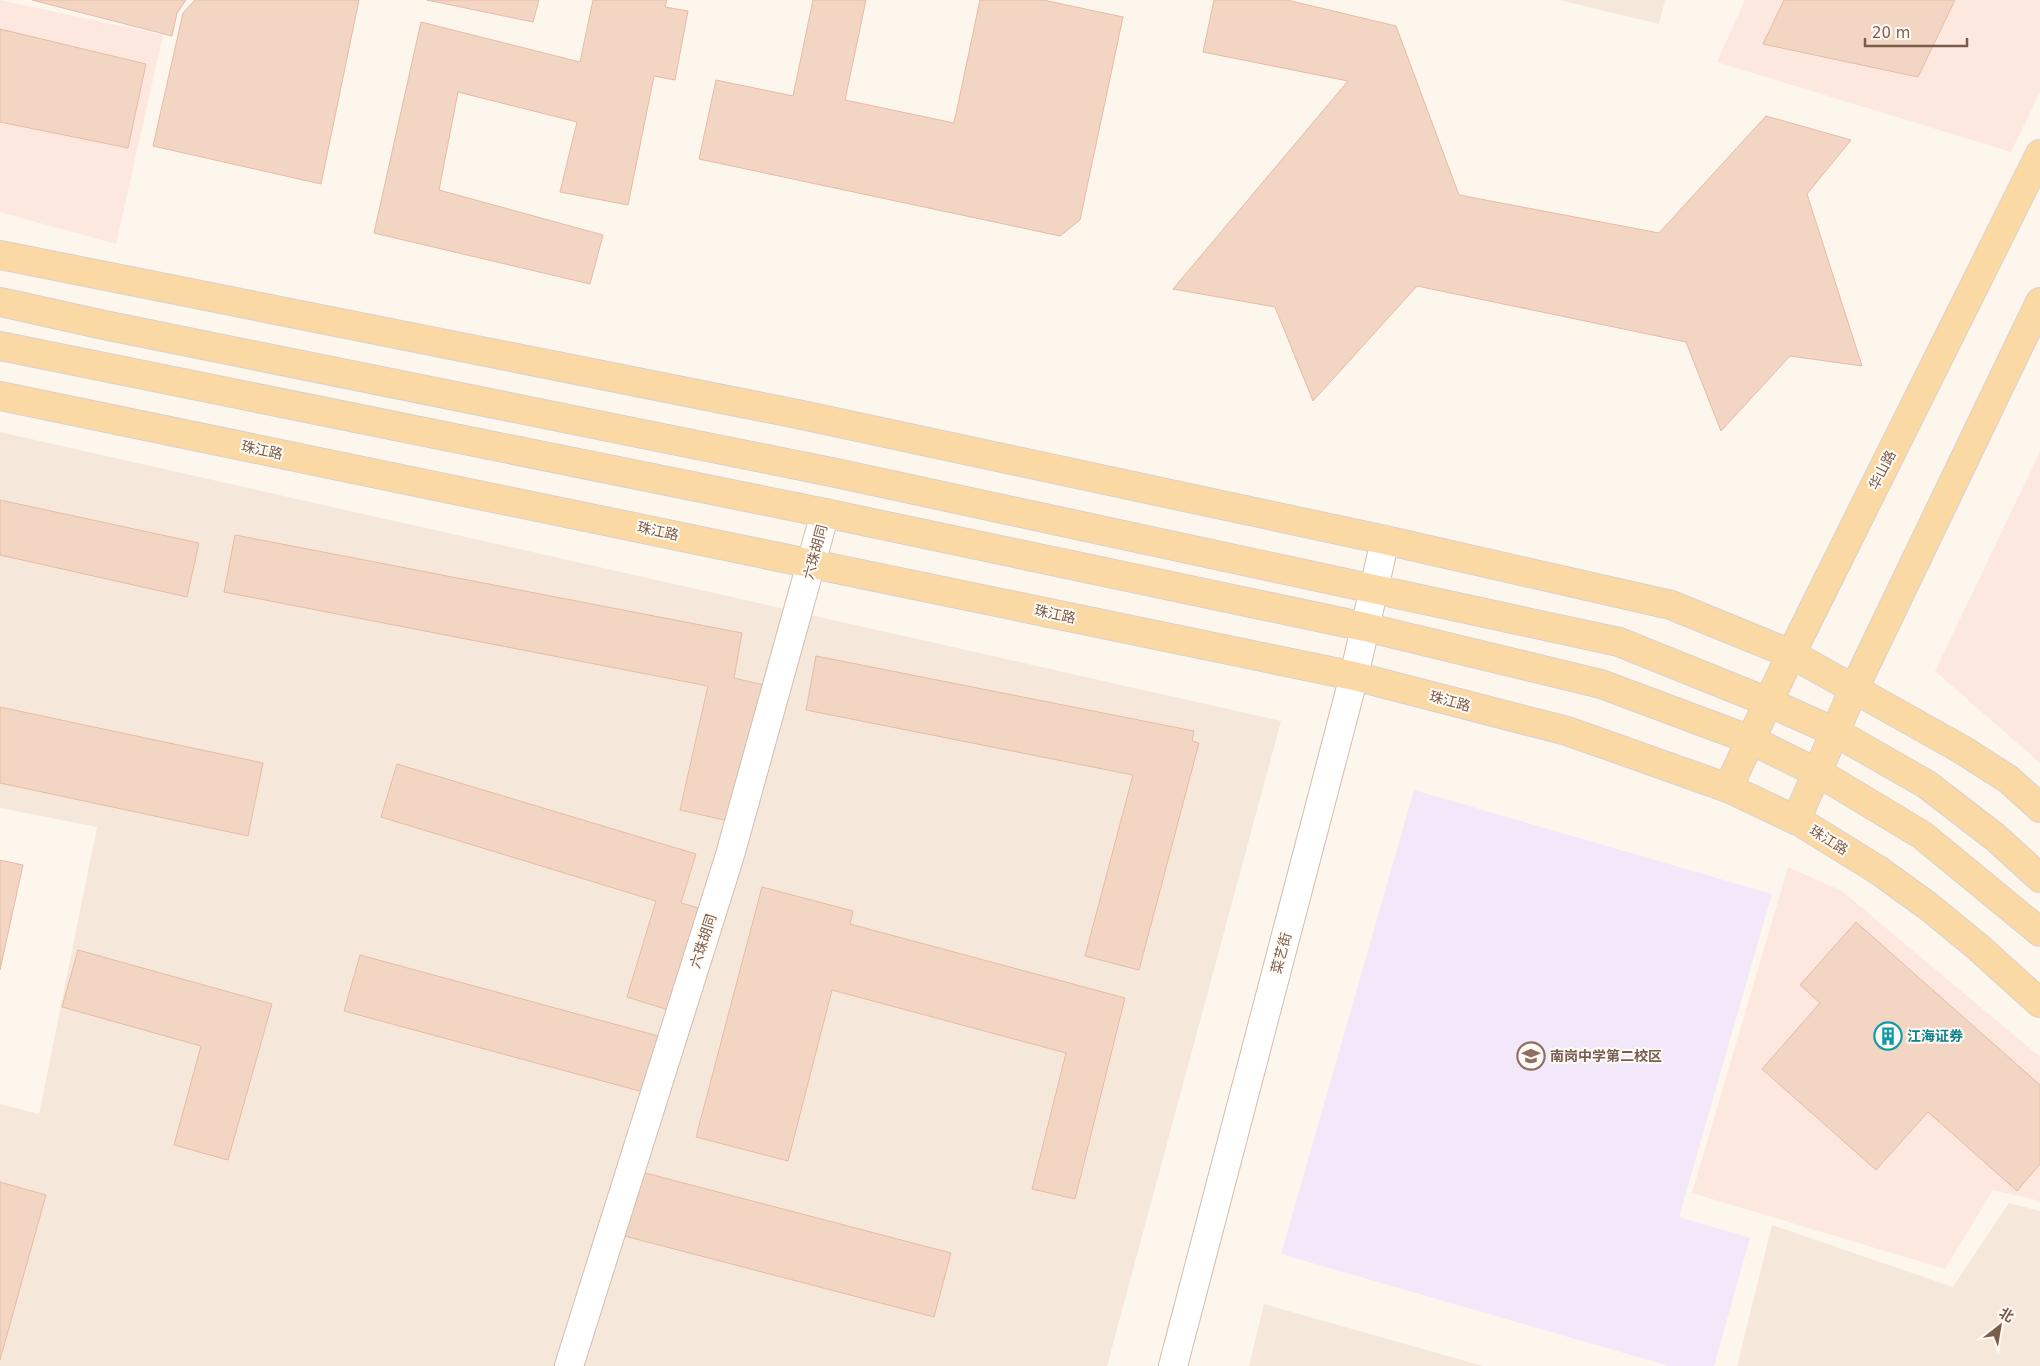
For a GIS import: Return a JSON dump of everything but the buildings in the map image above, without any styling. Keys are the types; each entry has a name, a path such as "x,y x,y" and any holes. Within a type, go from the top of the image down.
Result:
{"main road":[{"name":"华山路","path":"1728,788 1791,654 2040,154"},
{"path":"0,255 802,415 1385,540 1671,604 1791,654 1977,759 2008,779 2040,808"},
{"path":"0,302 182,341 836,472 1619,642 1768,702 1835,732 1926,784 1995,837 2040,878"},
{"path":"1796,820 1854,689 2040,302"},
{"path":"0,346 825,513 1365,627 1601,684 1750,740 1817,773 1922,835 2040,932"},
{"name":"珠江路","path":"0,396 1354,676 1567,731 1728,788 1796,820 1878,870 1928,906 1979,948 2040,1003"}],"street":[{"name":"六珠胡同","path":"569,1366 730,855 825,513"},
{"name":"菜艺街","path":"1173,1366 1354,676 1385,540"}],"shaded area":[{"path":"0,0 163,35 116,244 0,212"},
{"path":"1559,0 1665,0 1659,24"},
{"path":"1745,0 2040,0 2040,92 2011,152 1717,62"},
{"path":"0,432 1281,721 1107,1366 0,1366 0,1104 39,1114 97,827 0,808"},
{"path":"2040,452 2040,763 1935,671"},
{"name":"南岗中学第二校区","path":"1414,790 1772,894 1679,1217 1750,1238 1714,1366 1669,1366 1281,1254"},
{"path":"1788,867 1842,891 2040,1057 2040,1201 1993,1190 1945,1269 1692,1193"},
{"path":"2009,1203 2040,1211 2040,1366 1737,1366 1772,1225 1953,1287"},
{"path":"1264,1304 1483,1366 1249,1366"}],"place":[{"name":"江海证券","path":"1888,1036"},
{"name":"南岗中学第二校区","path":"1531,1056"}]}
